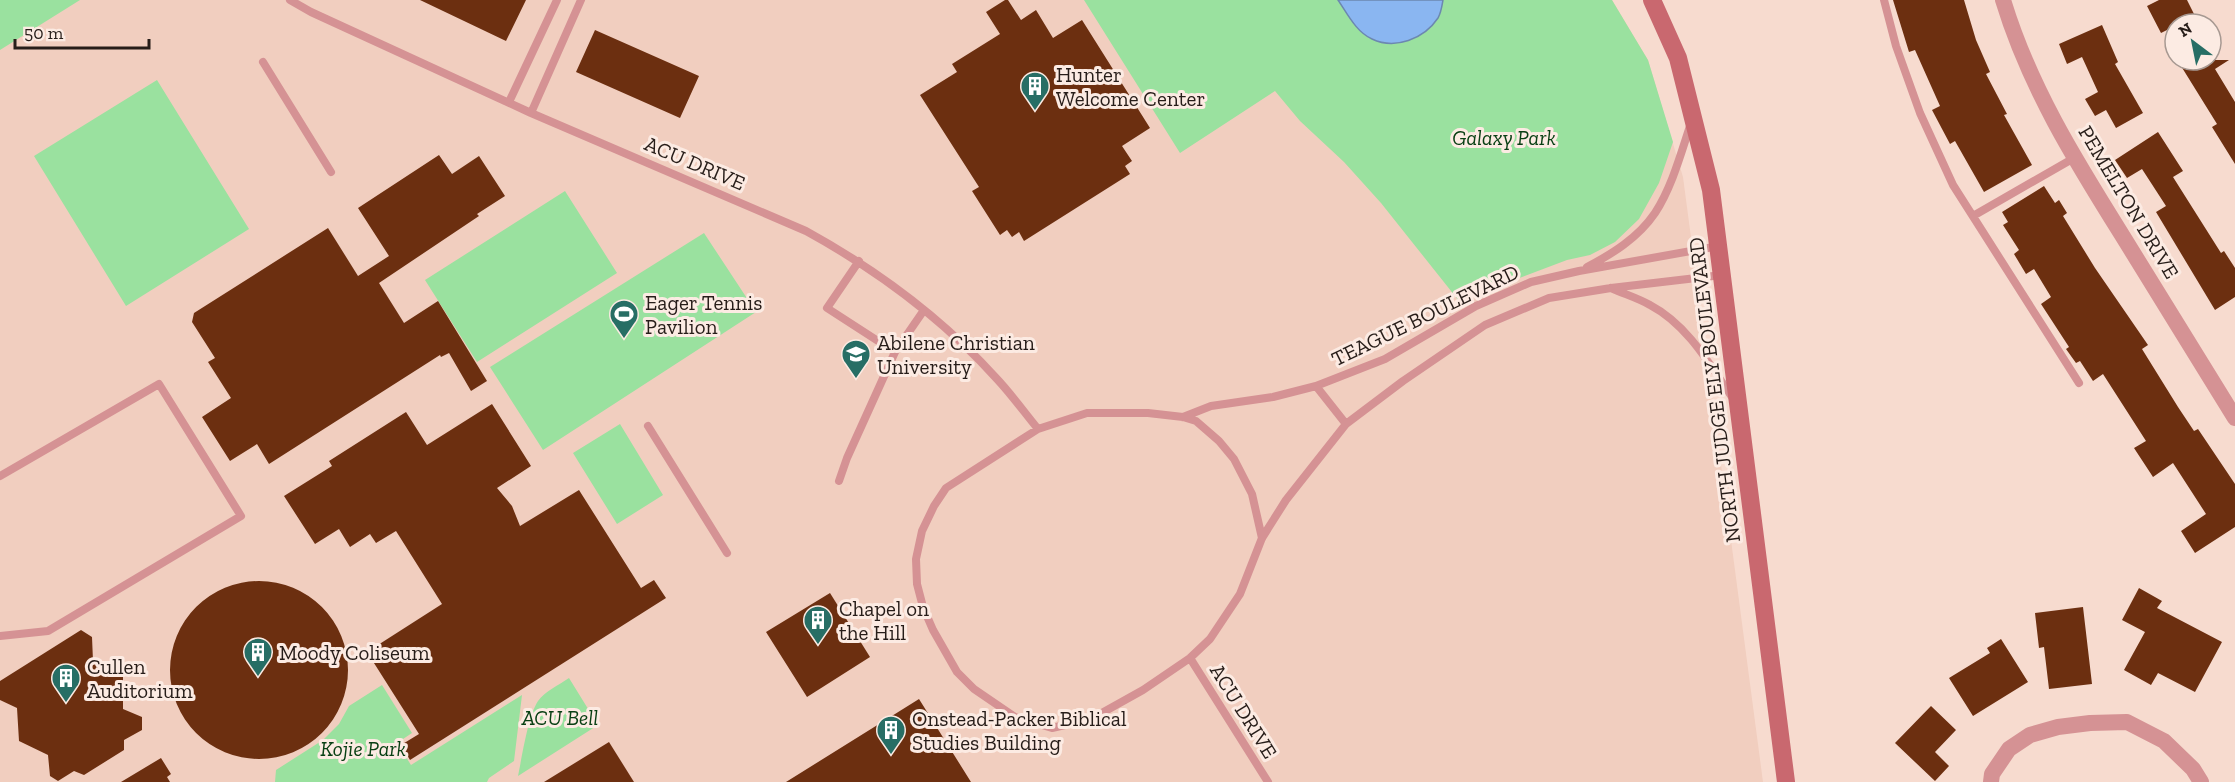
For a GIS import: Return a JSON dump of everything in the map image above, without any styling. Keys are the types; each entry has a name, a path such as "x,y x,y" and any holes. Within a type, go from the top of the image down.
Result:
{"main road":[{"name":"NORTH JUDGE ELY BOULEVARD","path":"1652,0 1678,58 1711,190 1720,246 1785,782"}],"street":[{"name":"PEMELTON DRIVE","path":"2003,0 2039,94 2074,158 2235,418"},
{"path":"1991,782 1992,774 2009,749 2030,735 2058,727 2127,722 2164,741 2193,770 2201,782"}],"lane":[{"name":"ACU DRIVE","path":"290,0 311,12 508,102 806,231 859,261 924,310 998,379 1038,429"},
{"path":"508,102 557,0"},
{"path":"531,112 581,0"},
{"path":"1884,0 1896,46 1920,113 1953,185 2079,383"},
{"path":"263,62 331,172"},
{"path":"1579,271 1608,256 1630,240 1655,213 1694,117"},
{"path":"1973,216 2074,158"},
{"name":"TEAGUE BOULEVARD","path":"1183,417 1211,406 1273,397 1316,386 1385,359 1476,306 1531,282 1579,271 1720,246"},
{"path":"859,261 827,308 895,352"},
{"name":"TEAGUE BOULEVARD","path":"1262,538 1252,494 1234,459 1219,441 1196,421 1183,417 1148,413 1087,413 1038,429 946,488 922,531 916,559 917,584 923,607 933,630 957,672 974,689 1015,717 1052,728 1092,719 1143,690 1190,658 1210,639 1240,594 1262,538 1286,500 1346,424 1403,381 1485,325 1549,298 1722,275"},
{"path":"1611,288 1651,305 1677,324 1700,349 1738,407"},
{"path":"839,481 847,458 895,352 924,310"},
{"path":"0,476 159,384 240,516 48,631 0,636"},
{"path":"1316,386 1346,424"},
{"path":"648,426 727,553"},
{"name":"ACU DRIVE","path":"1190,658 1268,782"}],"shaded area":[{"name":"Abilene Christian University","path":"0,0 1612,0 1648,60 1683,177 1763,782 0,782"}],"green space":[{"path":"0,0 80,0 0,50"},
{"name":"Galaxy Park","path":"1084,0 1612,0 1648,60 1673,142 1659,183 1639,219 1615,242 1590,255 1567,260 1459,301 1381,203 1344,162 1300,121 1275,91 1180,153"},
{"path":"157,80 249,229 126,306 34,156"},
{"name":"Eager Tennis Pavilion","path":"565,191 617,273 477,362 425,280"},
{"name":"Eager Tennis Pavilion","path":"704,233 756,312 543,450 490,367"},
{"path":"620,424 663,495 617,524 573,453"},
{"name":"ACU Bell","path":"569,678 598,725 518,776 534,708 544,694"},
{"name":"Kojie Park","path":"382,685 412,733 397,743 411,765 522,695 514,761 489,778 487,782 275,782 276,770 323,740 339,724 349,706"}],"water":[{"path":"1338,0 1443,0 1438,18 1425,32 1399,43 1390,43 1372,39 1361,32"}],"building":[{"path":"420,0 526,0 506,41"},
{"name":"Hunter Welcome Center","path":"1008,0 1021,20 1036,10 1053,38 1082,20 1150,128 1122,146 1132,161 1125,166 1130,174 1024,241 1019,232 1012,237 1007,230 1000,235 972,191 979,187 920,95 957,72 952,64 1000,34 986,12"},
{"path":"1893,0 1964,0 1976,40 1990,72 1986,74 2007,114 2004,115 2032,165 1984,192 1955,141 1950,144 1932,110 1940,106 1915,50 1909,52"},
{"path":"2159,0 2187,0 2193,12 2163,12 2163,32 2161,33 2147,6"},
{"path":"2102,25 2118,62 2115,64 2143,113 2116,128 2106,110 2095,116 2085,99 2098,92 2082,57 2067,64 2059,44"},
{"path":"595,30 699,76 680,118 576,72"},
{"path":"2185,72 2217,72 2235,102 2235,164 2212,127 2217,124"},
{"path":"2158,132 2183,171 2173,177 2221,253 2224,251 2235,268 2235,297 2215,310 2156,212 2166,206 2142,169 2127,178 2115,160"},
{"path":"439,155 452,174 479,156 505,196 379,283 404,323 438,301 487,381 471,391 449,353 441,357 440,355 269,464 257,444 230,461 202,417 231,398 208,362 215,358 192,322 194,313 328,228 358,276 389,256 358,208"},
{"path":"2044,186 2055,203 2059,200 2067,213 2063,216 2095,268 2148,345 2142,349 2178,407 2194,431 2198,429 2235,484 2235,527 2195,553 2181,531 2206,514 2173,463 2153,477 2134,448 2146,441 2103,374 2093,381 2080,361 2076,363 2066,349 2069,347 2041,304 2051,297 2034,269 2026,274 2014,254 2019,250 2003,225 2008,222 2002,212"},
{"path":"492,404 531,466 497,488 512,506 520,526 579,490 641,588 654,580 666,598 410,760 401,745 419,734 367,652 442,604 396,531 376,543 370,534 350,547 339,529 315,544 284,496 332,466 329,461 406,412 427,445"},
{"name":"Moody Coliseum","path":"259,581 276,582 293,587 322,607 342,636 347,653 347,687 342,704 322,733 293,753 276,758 259,759 242,758 225,753 196,733 176,704 171,687 170,670 171,653 176,636 196,607 225,587 242,582"},
{"path":"2139,588 2162,601 2157,608 2222,642 2195,692 2158,673 2151,685 2124,670 2145,632 2122,620"},
{"name":"Chapel on the Hill","path":"830,593 870,657 807,697 766,632"},
{"path":"2083,607 2092,684 2049,689 2044,647 2039,648 2035,613"},
{"name":"Cullen Auditorium","path":"81,630 92,637 93,661 123,676 123,709 142,717 142,730 124,740 124,750 84,775 74,771 58,781 50,776 48,755 19,741 17,708 0,700 0,681"},
{"path":"2001,639 2028,682 1973,716 1949,678 1990,653 1987,648"},
{"name":"Onstead-Packer Biblical Studies Building","path":"919,699 971,782 786,782 871,729"},
{"path":"1931,706 1956,730 1935,752 1949,766 1935,781 1895,743"},
{"path":"609,742 634,782 544,782"},
{"path":"161,758 171,774 167,777 170,782 121,782"}],"place":[{"name":"Hunter Welcome Center","path":"1035,112"},
{"name":"Eager Tennis Pavilion","path":"624,340"},
{"name":"Abilene Christian University","path":"856,380"},
{"name":"Chapel on the Hill","path":"818,646"},
{"name":"Moody Coliseum","path":"258,678"},
{"name":"Cullen Auditorium","path":"66,704"},
{"name":"Onstead-Packer Biblical Studies Building","path":"891,756"}]}
